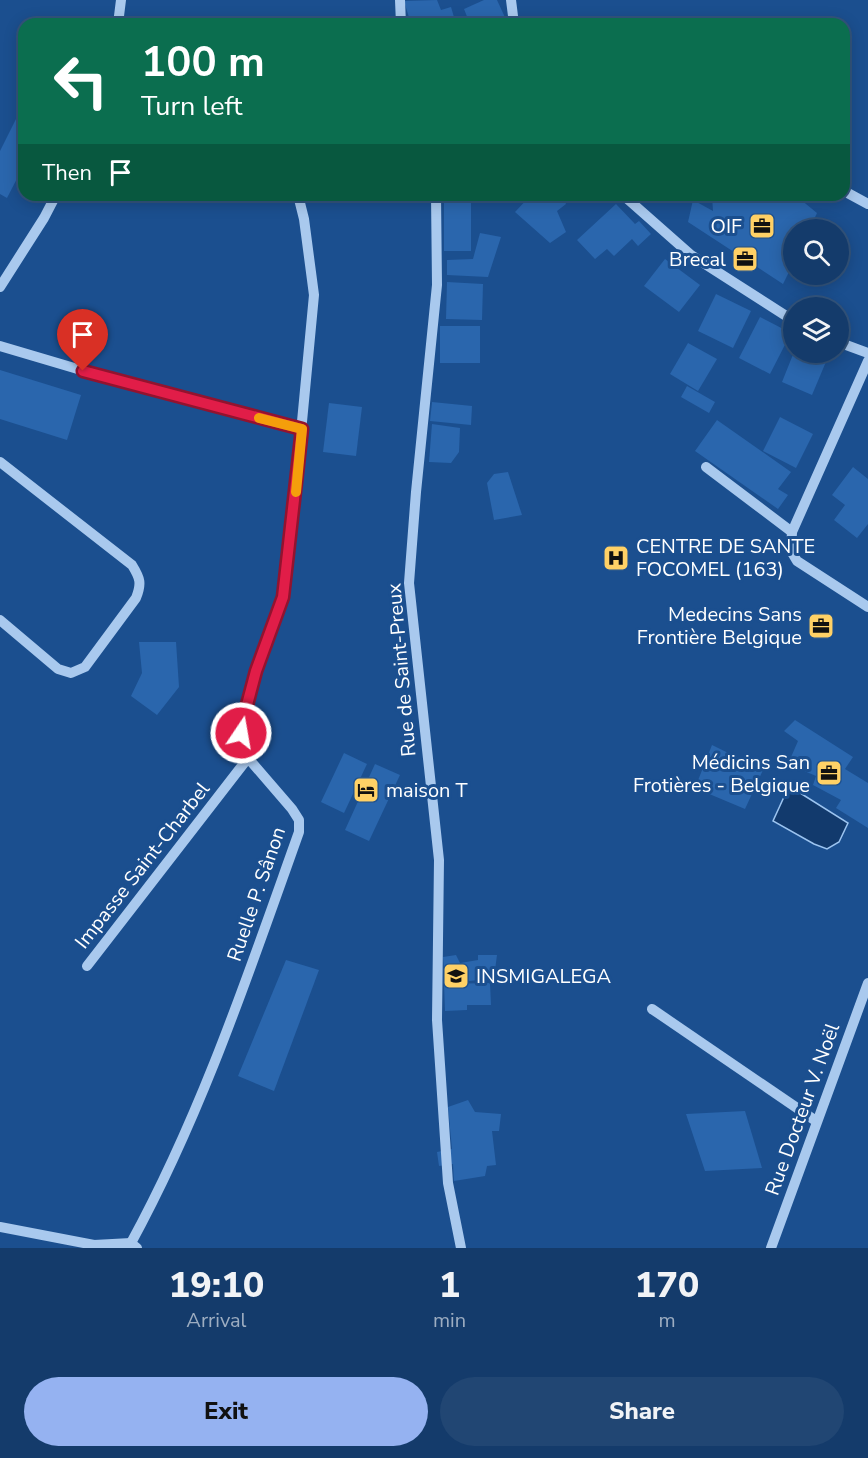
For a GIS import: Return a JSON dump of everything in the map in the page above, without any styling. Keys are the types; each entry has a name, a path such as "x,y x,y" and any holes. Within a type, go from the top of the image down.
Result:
{"street":[{"path":"119,18 121,0"},
{"path":"400,0 401,18"},
{"path":"511,0 513,18"},
{"path":"850,194 868,204"},
{"path":"0,287 53,201"},
{"name":"Ruelle P. Sânon","path":"132,1246 212,1072 299,832 299,820 292,808 240,746 243,720 256,671 283,597 302,429 314,295 300,201"},
{"name":"Rue de Saint-Preux","path":"436,201 437,285 409,583 439,860 437,1020 448,1183 461,1248"},
{"path":"630,201 692,255 783,314"},
{"path":"0,346 125,383 302,429"},
{"path":"849,346 868,353"},
{"path":"868,362 792,532 790,551 797,561 868,607"},
{"path":"0,462 132,565 140,579 141,587 136,598 85,667 71,673 58,669 0,620"},
{"path":"706,467 792,532"},
{"name":"Impasse Saint-Charbel","path":"87,966 248,758"},
{"name":"Rue Docteur V. Noël","path":"771,1248 868,983"},
{"path":"652,1009 816,1121"},
{"path":"0,1227 94,1245 132,1246"}],"water":[{"path":"789,786 848,823 839,842 827,849 773,821"}],"building":[{"path":"437,0 441,10 451,7 454,18 409,18 404,1"},
{"path":"484,0 497,0 505,18 468,18 464,9"},
{"path":"18,115 18,177 7,198 0,194 0,151"},
{"path":"444,201 471,201 471,251 444,251"},
{"path":"525,201 565,201 566,204 557,211 566,232 550,243 515,212"},
{"path":"693,201 713,211 712,201 802,201 817,213 814,219 783,219 783,284 688,222"},
{"path":"616,204 635,224 639,221 651,234 638,246 632,239 614,256 607,249 595,259 577,240"},
{"path":"480,233 501,237 488,277 447,275 447,260 473,259"},
{"path":"665,259 700,285 679,312 644,286"},
{"path":"447,282 483,284 482,320 446,319"},
{"path":"716,294 751,311 733,348 698,331"},
{"path":"760,317 783,329 783,349 770,374 739,358"},
{"path":"440,326 480,326 480,363 440,363"},
{"path":"688,343 717,359 698,391 670,374"},
{"path":"790,363 825,363 812,395 782,382"},
{"path":"0,370 81,395 67,440 0,419"},
{"path":"687,386 715,402 709,413 681,397"},
{"path":"432,402 472,406 471,425 430,421"},
{"path":"329,403 362,407 356,456 323,452"},
{"path":"780,417 813,434 796,468 763,451"},
{"path":"717,420 791,472 778,489 788,495 778,509 695,451"},
{"path":"432,424 460,428 459,452 451,463 429,462"},
{"path":"853,467 868,479 868,524 857,538 834,520 845,505 832,495"},
{"path":"508,472 522,515 494,520 487,483 494,474"},
{"path":"139,642 176,642 179,687 157,715 131,696 142,673"},
{"name":"Médicins San Frotières - Belgique","path":"795,720 853,757 845,769 868,783 868,828 836,808 841,800 813,785 816,776 788,764 798,741 784,731"},
{"path":"712,745 763,770 745,809 695,788"},
{"path":"344,753 367,764 344,813 321,802"},
{"path":"375,764 400,775 369,841 345,830"},
{"path":"456,955 460,963 478,960 478,955 497,955 494,978 445,984 443,957"},
{"path":"286,960 319,970 274,1091 238,1076"},
{"path":"490,983 491,1005 467,1005 467,1010 445,1011 444,984"},
{"path":"468,1100 475,1112 501,1114 499,1131 492,1131 496,1165 487,1166 485,1176 454,1181 453,1164 439,1166 437,1152 452,1149 448,1107"},
{"path":"745,1111 762,1168 705,1171 686,1114"}],"slow traffic":[{"path":"259,418 302,429 296,492"}],"place":[{"name":"OIF","path":"762,226"},
{"name":"Brecal","path":"745,259"},
{"name":"CENTRE DE SANTE FOCOMEL (163)","path":"616,558"},
{"name":"Medecins Sans Frontière Belgique","path":"821,626"},
{"name":"Médicins San Frotières - Belgique","path":"829,773"},
{"name":"maison T","path":"366,790"},
{"name":"INSMIGALEGA","path":"456,976"}],"route":[{"path":"83,371 302,429 283,597 256,671 241,733"}]}
